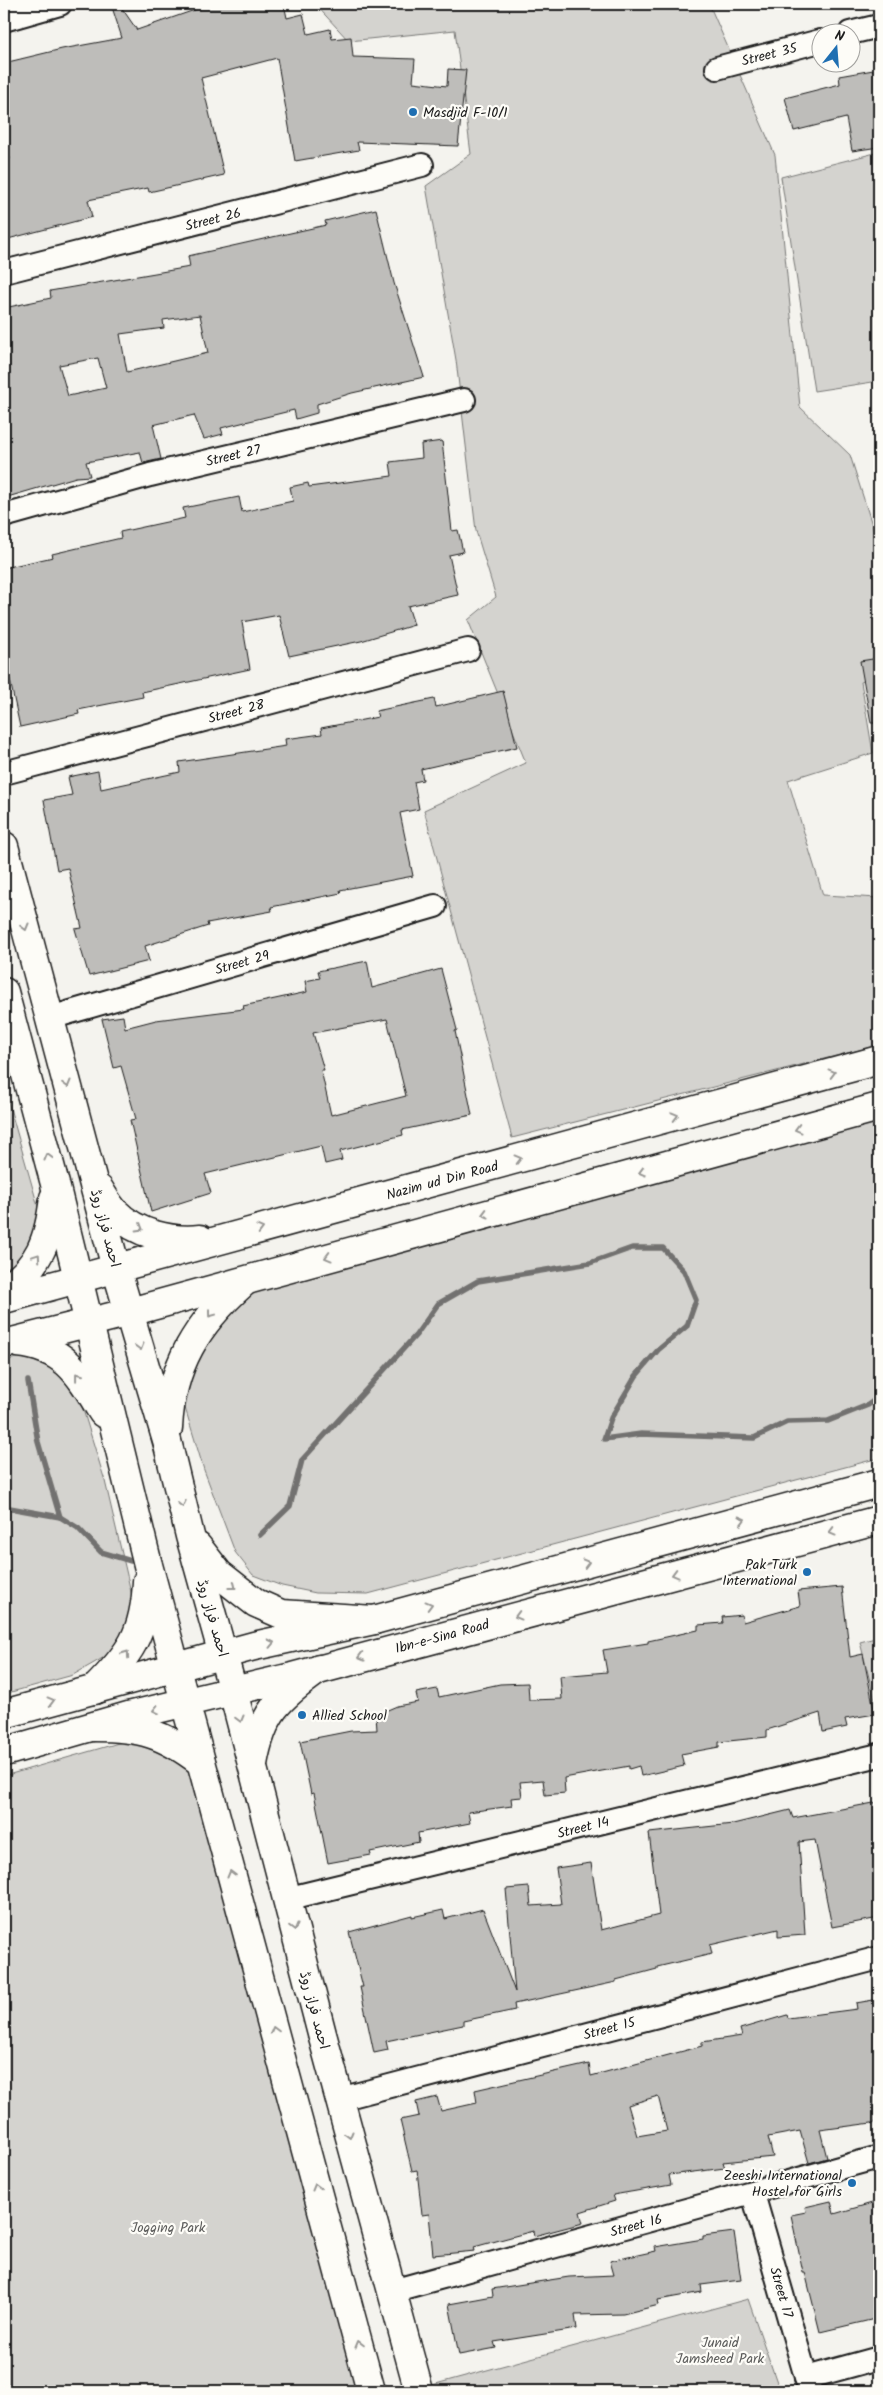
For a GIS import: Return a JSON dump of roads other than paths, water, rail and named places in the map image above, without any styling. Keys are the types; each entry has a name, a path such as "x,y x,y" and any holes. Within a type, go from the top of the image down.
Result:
{"main road":[{"name":"احمد فراز روڈ","path":"4,846 116,1268 167,1441 190,1536 224,1655 286,1899 420,2391"},
{"path":"4,992 55,1184 148,1565 371,2391"},
{"name":"Nazim ud Din Road","path":"4,1299 879,1060"},
{"path":"8,1343 130,1312 879,1107"},
{"path":"94,1182 116,1213 145,1232 183,1241 230,1237"},
{"path":"4,1291 16,1282 40,1256 51,1227 55,1184"},
{"path":"167,1441 169,1404 179,1368 195,1335 218,1305 246,1280"},
{"path":"8,1343 39,1345 63,1358 79,1376 114,1431"},
{"path":"4,1714 224,1655 374,1620 879,1483"},
{"name":"Ibn-e-Sina Road","path":"4,1752 879,1520"},
{"path":"190,1536 219,1574 256,1604 281,1614 374,1620"},
{"path":"94,1690 117,1666 135,1641 145,1608 148,1565"},
{"path":"252,1765 258,1738 268,1714 290,1690 319,1669"},
{"path":"94,1727 132,1727 150,1732 182,1747 201,1762"}],"street":[{"path":"4,20 60,4"},
{"path":"860,31 879,26"},
{"name":"Street 35","path":"717,68 810,44"},
{"name":"Street 26","path":"4,272 422,165"},
{"name":"Street 27","path":"4,516 150,475 464,400"},
{"name":"Street 28","path":"4,773 468,650"},
{"name":"Street 29","path":"50,1018 435,906"},
{"name":"Street 14","path":"286,1899 879,1755"},
{"name":"Street 15","path":"340,2099 879,1958"},
{"name":"Street 16","path":"392,2291 753,2194 879,2157"},
{"name":"Street 17","path":"753,2194 808,2385"},
{"path":"808,2385 879,2358"}],"waterway":[{"path":"260,1535 290,1506 302,1460 416,1335 438,1304 478,1281 590,1263 632,1248 663,1248 684,1271 696,1300 687,1326 658,1350 636,1376 611,1418 604,1439 641,1434 754,1438 787,1422 828,1421 868,1405 879,1397"},
{"path":"28,1381 38,1442 60,1517"},
{"path":"4,1507 60,1517 78,1528 101,1552 131,1561"}],"place":[{"name":"Masdjid F-10/1","path":"413,112"},
{"name":"Pak Turk International","path":"807,1572"},
{"name":"Allied School","path":"302,1715"},
{"name":"Zeeshi International Hostel for Girls","path":"852,2183"}],"park label":[{"name":"Jogging Park","path":"168,2227"},
{"name":"Junaid Jamsheed Park","path":"720,2350"}]}
